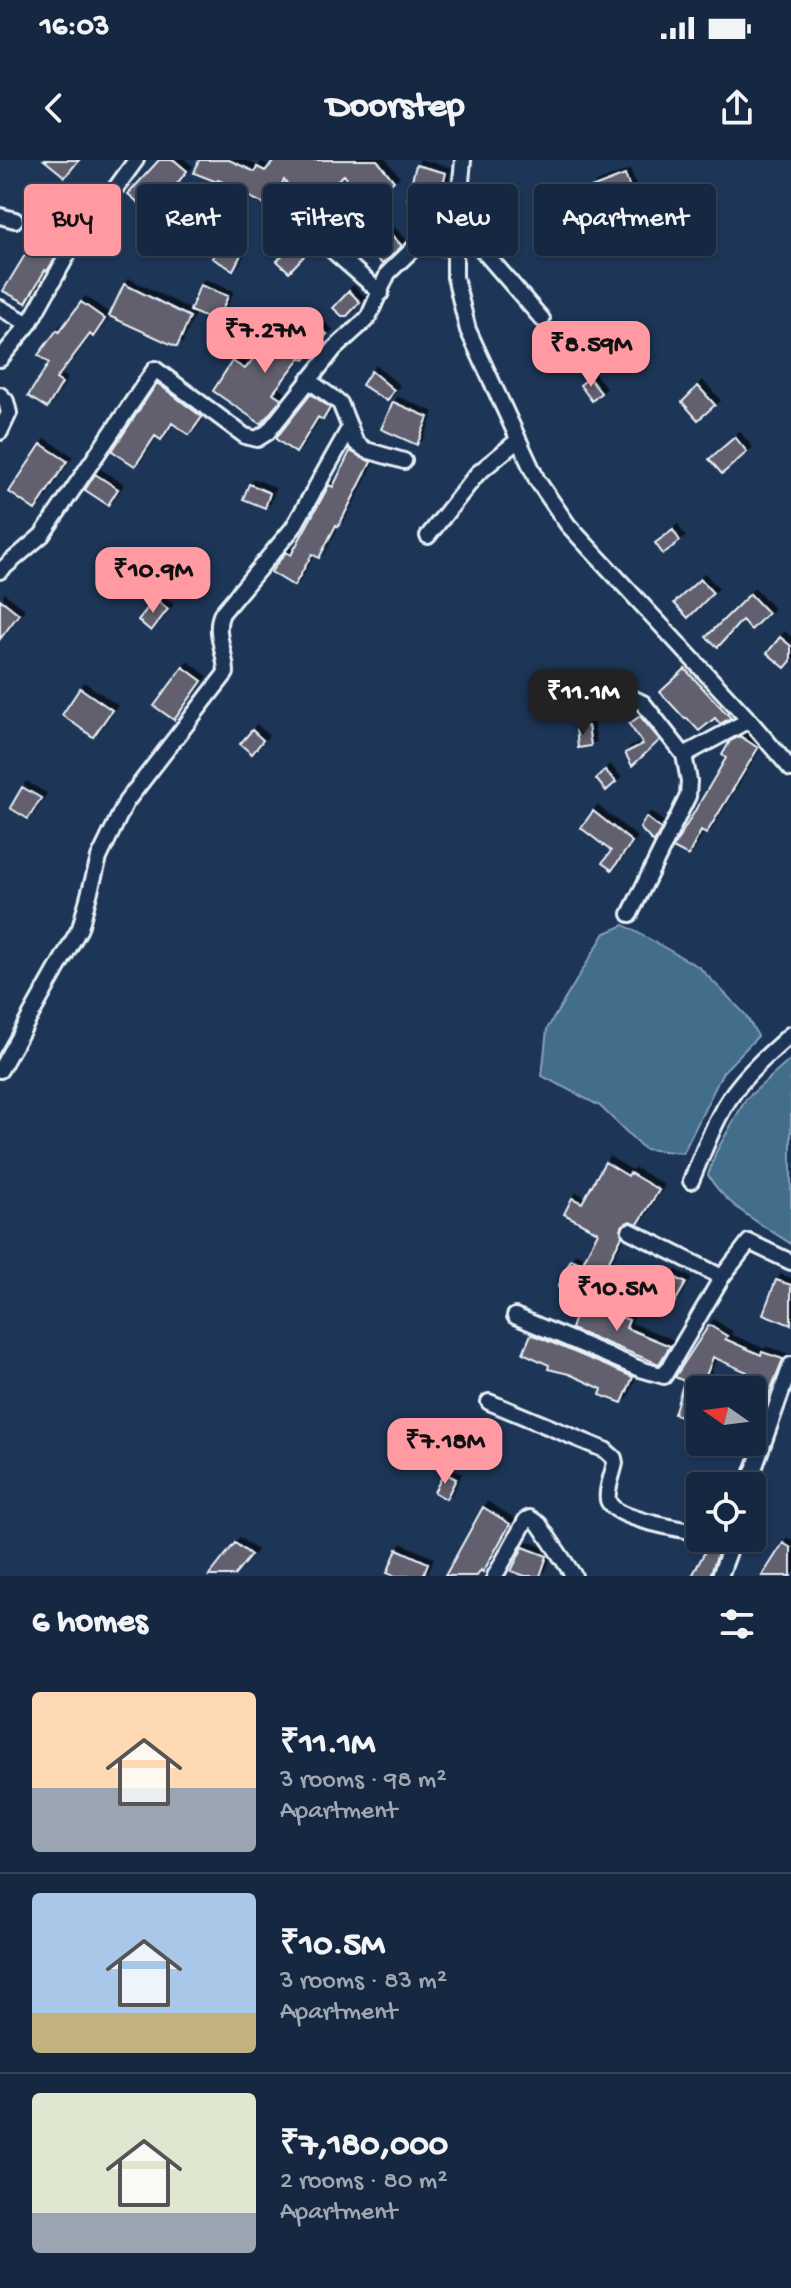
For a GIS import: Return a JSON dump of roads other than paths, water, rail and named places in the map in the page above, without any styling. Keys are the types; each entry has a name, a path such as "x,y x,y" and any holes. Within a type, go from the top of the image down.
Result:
{"street":[{"path":"0,359 29,324 68,254 136,160"},
{"path":"461,184 463,160"},
{"path":"0,571 42,535 155,369 245,436 255,439 268,432 335,348 368,318 388,273 408,254"},
{"path":"339,256 381,293"},
{"path":"455,256 455,277 468,330 537,480 568,525 791,769"},
{"path":"488,256 542,319"},
{"path":"0,308 29,324"},
{"path":"308,380 340,403 356,443 366,450 404,461"},
{"path":"0,395 6,401 9,413 0,432"},
{"path":"0,1070 80,928 99,858 119,813 226,673 226,658 218,628 222,613 293,528 350,427"},
{"path":"428,536 477,474 517,441"},
{"path":"545,684 618,691 643,703 684,755 689,781 688,796 630,914"},
{"path":"684,755 749,720"},
{"path":"691,1181 733,1093 750,1072 791,1034"},
{"path":"630,1231 722,1277"},
{"path":"515,1316 640,1369 664,1376 722,1277 749,1242 791,1262"},
{"path":"753,1472 791,1365"},
{"path":"489,1402 605,1450 615,1463 607,1496 611,1506 622,1514 686,1530"},
{"path":"495,1576 530,1518 539,1524 574,1576"},
{"path":"720,1576 726,1552"}],"water":[{"path":"624,925 699,967 745,1014 758,1036 723,1072 683,1153 644,1149 600,1106 542,1076 547,1029 605,933"},
{"path":"791,1059 791,1244 734,1205 708,1175 716,1152 746,1099"}]}
